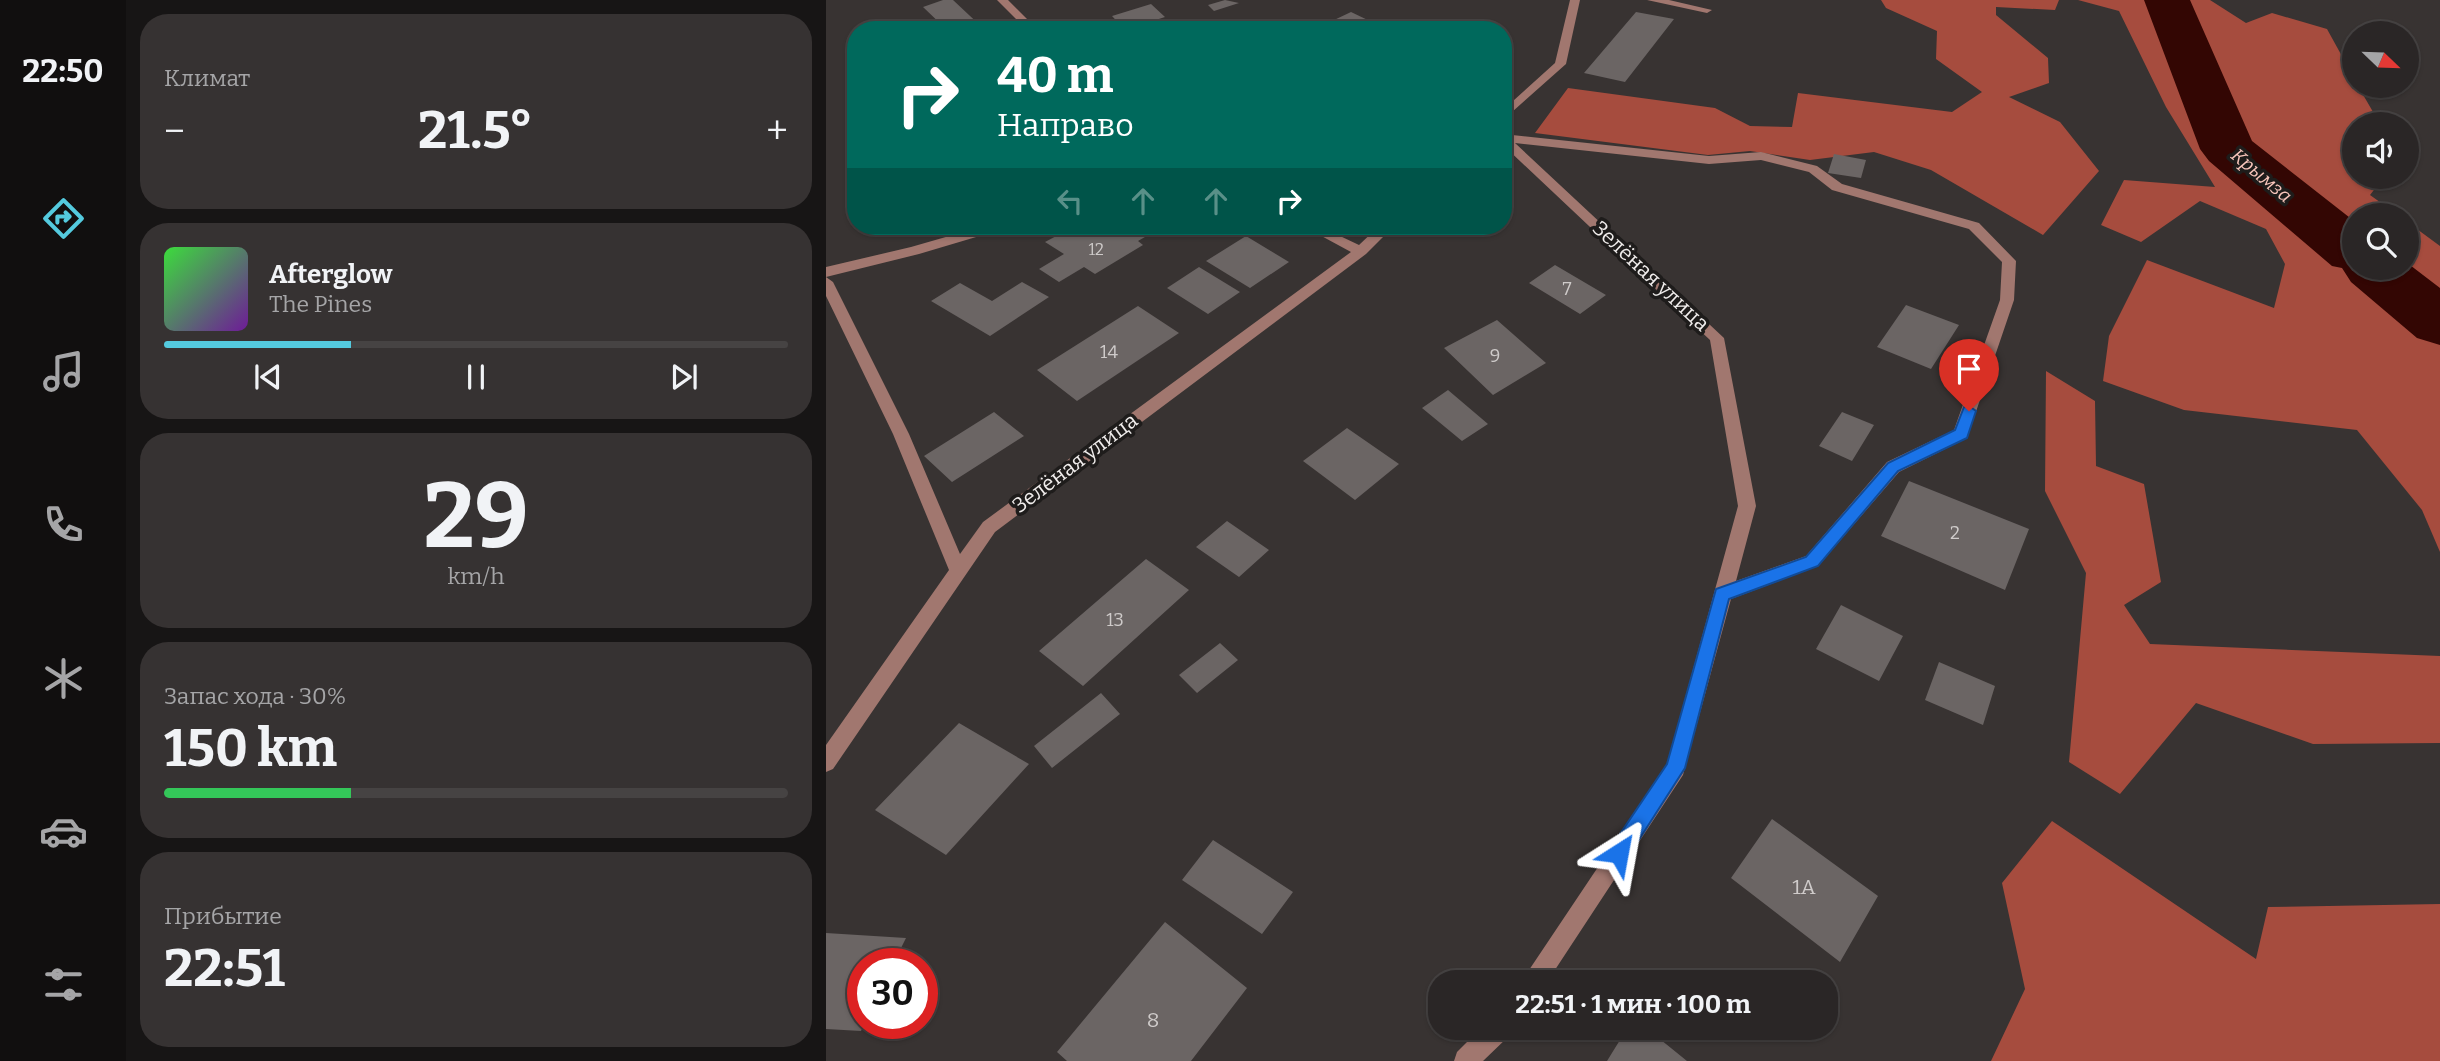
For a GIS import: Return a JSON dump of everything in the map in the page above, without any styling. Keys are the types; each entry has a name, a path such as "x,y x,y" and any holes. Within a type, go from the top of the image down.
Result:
{"street":[{"path":"1002,0 1024,21"},
{"path":"1512,109 1560,64 1575,0"},
{"path":"1652,0 1707,10"},
{"path":"1512,139 1709,160 1761,156 1813,169 1837,187 1974,226 2008,261 2007,300 1961,434 1893,467 1812,561 1722,594"},
{"name":"Зелёная улица","path":"1512,146 1717,338 1747,506 1676,768 1541,970"},
{"path":"826,272 968,235"},
{"path":"1328,235 1361,251"},
{"name":"Зелёная улица","path":"826,762 989,527 1361,251 1378,235"},
{"path":"826,282 901,434 958,571"},
{"path":"1466,1061 1487,1040"}],"shaded area":[{"path":"1881,0 2059,0 2055,10 1996,7 1996,15 2048,58 2049,83 2009,97 2060,122 2099,171 2043,235 1931,170 1874,152 1810,160 1750,151 1708,155 1535,133 1568,88 1715,108 1750,126 1792,127 1798,93 1952,112 1982,92 1936,59 1937,31 1886,8"},
{"path":"2078,0 2210,0 2246,23 2272,13 2327,29 2342,56 2342,98 2365,98 2373,112 2342,112 2342,189 2375,189 2370,195 2381,203 2342,203 2342,280 2419,280 2419,231 2440,246 2440,552 2422,510 2357,430 2184,410 2103,381 2109,336 2147,260 2274,308 2285,264 2266,229 2200,201 2141,242 2101,225 2124,180 2215,187 2166,107 2119,11"},
{"path":"2046,371 2095,401 2096,466 2144,484 2161,582 2124,605 2150,644 2440,656 2440,743 2313,744 2196,703 2120,794 2069,762 2086,573 2045,491"},
{"path":"2052,821 2256,959 2268,907 2440,904 2440,1061 1991,1061 2025,989 2002,883"}],"building":[{"path":"943,0 953,0 975,21 938,21 923,7"},
{"path":"1225,0 1239,3 1214,11 1208,5"},
{"path":"1151,4 1165,17 1153,21 1117,21 1112,16"},
{"path":"1351,12 1370,21 1332,21"},
{"path":"1636,12 1674,19 1625,82 1584,73"},
{"path":"1834,154 1866,160 1861,178 1828,173"},
{"path":"1058,235 1148,235 1138,241 1143,245 1095,274 1084,267 1059,282 1039,269 1064,254 1045,242"},
{"path":"1246,236 1289,262 1250,288 1206,261"},
{"path":"1555,265 1606,295 1580,314 1529,283"},
{"path":"1199,267 1240,292 1208,314 1167,288"},
{"path":"1022,282 1049,297 990,336 931,301 960,283 992,301"},
{"path":"1906,305 1959,325 1931,369 1877,347"},
{"path":"1138,306 1179,333 1077,401 1037,370"},
{"path":"1497,320 1546,363 1493,395 1444,348"},
{"path":"1448,390 1488,424 1462,441 1422,408"},
{"path":"994,412 1024,436 952,482 924,456"},
{"path":"1842,412 1874,425 1852,461 1819,446"},
{"path":"1347,428 1399,464 1355,500 1303,461"},
{"path":"1909,481 2029,529 2005,590 1881,536"},
{"path":"1227,521 1269,550 1239,577 1196,547"},
{"path":"1146,559 1189,590 1083,686 1039,651"},
{"path":"1841,605 1903,636 1879,681 1816,649"},
{"path":"1220,643 1238,660 1197,693 1179,675"},
{"path":"1939,662 1995,686 1983,725 1925,700"},
{"path":"1101,693 1120,714 1052,768 1034,746"},
{"path":"959,723 1029,764 946,855 875,810"},
{"path":"1772,819 1878,896 1840,962 1731,878"},
{"path":"1213,840 1293,892 1262,934 1182,880"},
{"path":"1165,922 1247,988 1191,1061 1067,1061 1057,1052"},
{"path":"826,933 906,938 901,948 847,948 847,1030 826,1029"},
{"path":"1620,1040 1661,1040 1687,1061 1607,1061"}],"waterway":[{"name":"Крымза","path":"2167,0 2228,149 2342,242"},
{"name":"Крымза","path":"2388,280 2440,322"}],"route":[{"path":"1619,853 1676,768 1722,594 1812,561 1893,467 1961,434 1969,411"}]}
